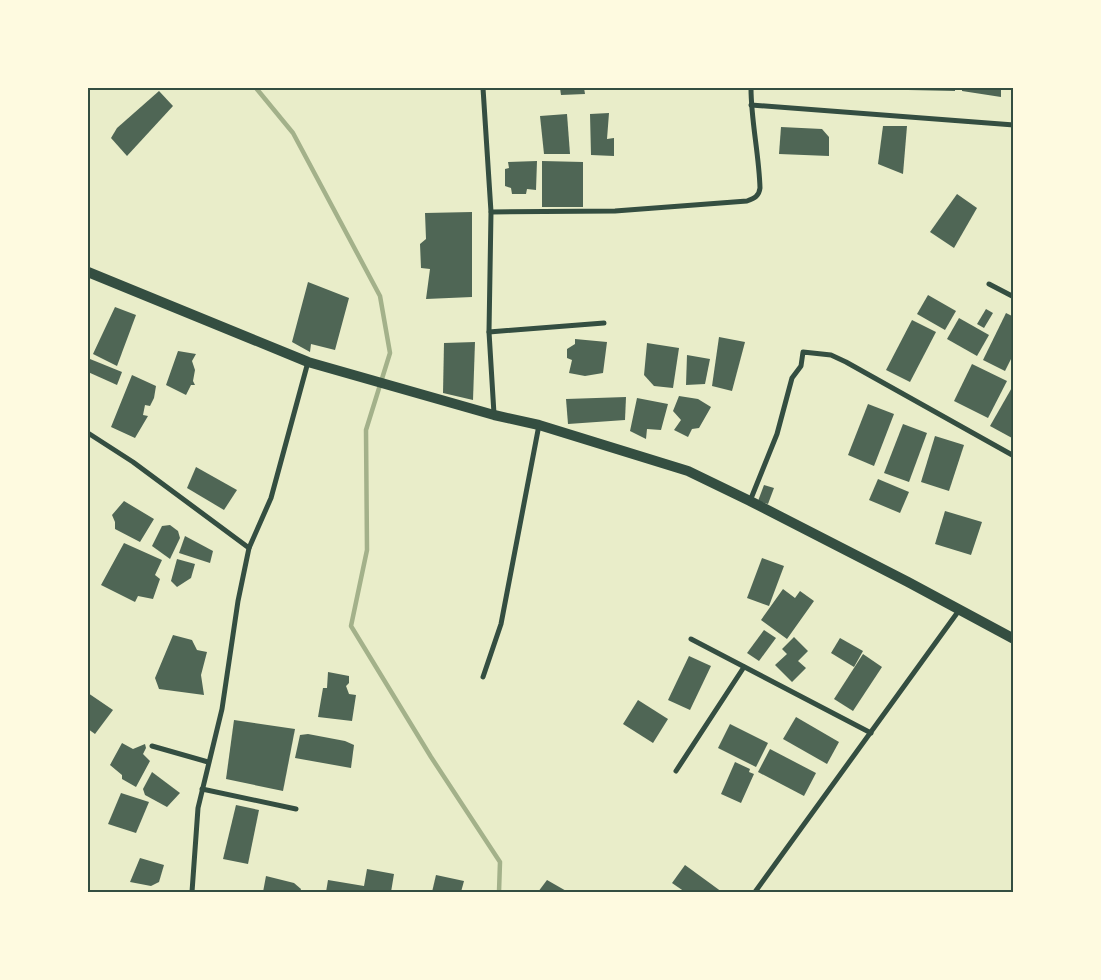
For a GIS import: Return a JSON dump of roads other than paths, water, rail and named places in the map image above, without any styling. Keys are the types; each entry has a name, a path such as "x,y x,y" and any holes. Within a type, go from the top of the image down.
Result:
{"main road":[{"path":"88,272 308,362 494,415 539,424 688,471 960,609 1014,639"}],"street":[{"path":"483,88 491,212 489,332 494,415"},
{"path":"491,212 615,211 754,198 760,188 751,88"},
{"path":"751,104 1014,124"},
{"path":"989,284 1014,298"},
{"path":"489,332 604,323"},
{"path":"750,501 777,434 792,378 801,366 803,352 831,355 846,362 1014,456"},
{"path":"192,892 198,808 222,709 238,602 249,548 271,498 308,362"},
{"path":"483,677 502,624 539,424"},
{"path":"88,433 133,462 249,548"},
{"path":"755,892 960,609"},
{"path":"691,639 870,733"},
{"path":"676,772 744,667"},
{"path":"152,746 208,762"},
{"path":"202,789 296,809"}],"waterway":[{"path":"256,88 293,133 380,296 390,353 366,430 367,550 351,626 431,757 500,862 499,892"}]}
